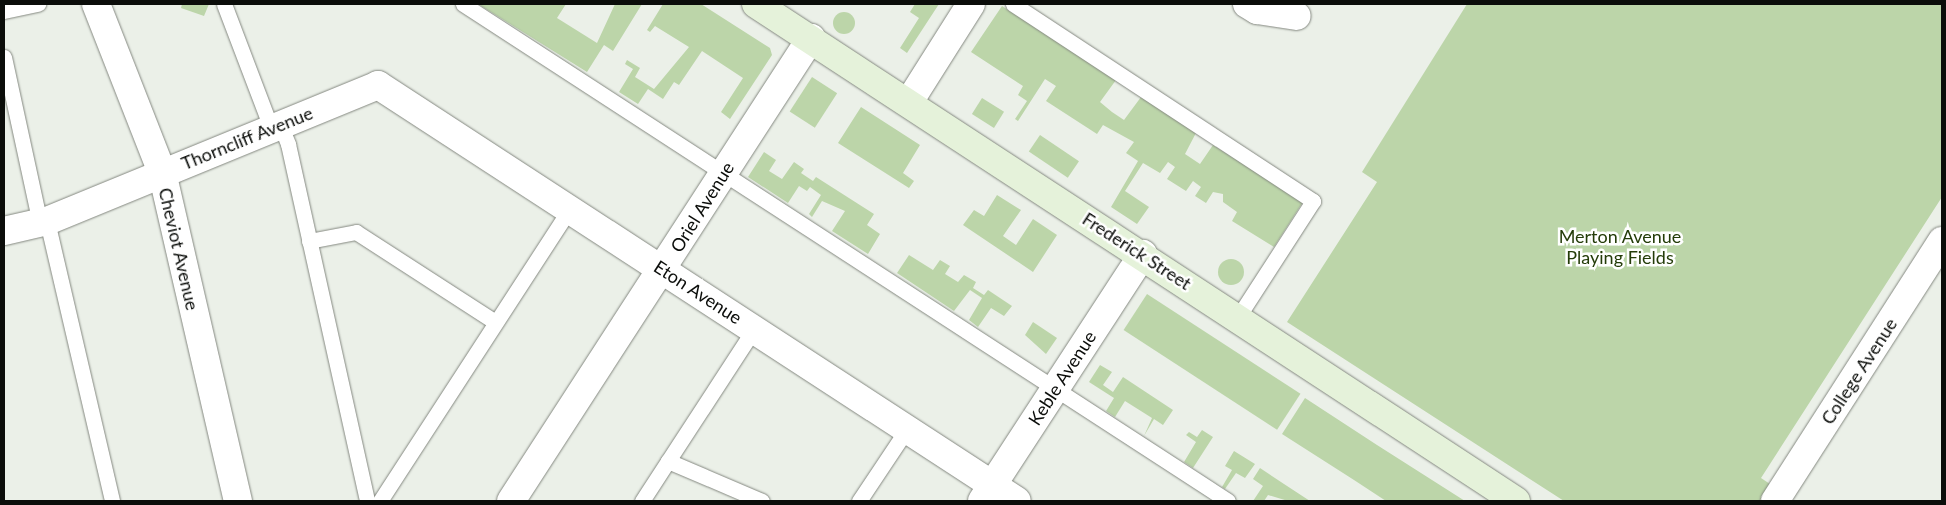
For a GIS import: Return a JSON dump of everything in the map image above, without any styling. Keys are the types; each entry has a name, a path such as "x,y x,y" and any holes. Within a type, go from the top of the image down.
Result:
{"main road":[{"name":"Frederick Street","path":"756,4 1143,254 1507,499"}],"street":[{"name":"Cheviot Avenue","path":"96,4 162,172 238,501"},
{"path":"909,102 971,4"},
{"path":"1247,4 1257,10 1298,16"},
{"name":"Oriel Avenue","path":"511,501 663,269 810,38"},
{"name":"Thorncliff Avenue","path":"4,231 44,222 378,85"},
{"name":"Eton Avenue","path":"378,85 907,429 987,493 1017,501"},
{"name":"College Avenue","path":"1776,501 1942,241"},
{"name":"Keble Avenue","path":"987,493 1143,254"}],"lane":[{"path":"4,11 38,4"},
{"path":"224,4 275,126 309,240 367,501"},
{"path":"463,4 725,171 1228,501"},
{"path":"1013,4 1313,201 1238,317"},
{"path":"4,58 112,501"},
{"path":"380,501 569,210"},
{"path":"309,240 356,232 495,322"},
{"path":"642,501 754,329"},
{"path":"859,501 907,429"},
{"path":"668,461 762,501"}],"green space":[{"path":"182,4 209,4 204,16 181,8"},
{"path":"478,4 566,4 557,18 597,43 615,4 642,4 613,51 604,45 587,72"},
{"path":"663,4 701,4 770,48 772,55 730,119 721,112 743,78 702,51 679,85 674,82 663,99 648,89 638,104 619,92 633,69 625,64 627,60 640,68 635,77 654,89 689,47 655,26 650,32 647,30"},
{"path":"915,4 939,4 907,53 900,48 919,18 910,12"},
{"name":"Merton Avenue Playing Fields","path":"1467,4 1942,4 1942,197 1761,478 1773,486 1764,501 1564,501 1287,322 1377,182 1362,172"},
{"path":"1002,6 1116,80 1100,102 1124,120 1141,97 1197,131 1185,154 1200,164 1213,145 1303,202 1274,247 1232,221 1237,212 1223,202 1223,194 1213,192 1206,203 1195,196 1201,187 1193,181 1186,191 1167,179 1175,167 1168,162 1160,173 1143,163 1125,191 1149,207 1137,224 1111,207 1138,161 1126,153 1134,142 1103,125 1097,134 1046,101 1056,86 1045,79 1018,121 1015,119 1027,101 1018,95 1023,86 971,52"},
{"path":"840,12 848,12 855,19 855,27 848,34 840,34 833,27 833,19"},
{"path":"812,77 837,93 815,128 790,111"},
{"path":"982,98 1004,112 994,128 972,114"},
{"path":"861,107 920,145 903,173 914,181 909,188 838,143"},
{"path":"1040,135 1079,161 1068,178 1029,152"},
{"path":"764,152 776,160 769,171 782,179 794,162 804,169 801,173 813,181 816,177 874,214 867,225 880,234 868,254 832,231 845,211 822,201 812,217 809,214 821,195 810,187 807,191 799,186 788,203 748,177"},
{"path":"997,195 1021,210 1003,236 1016,245 1033,219 1057,235 1033,272 963,225 974,210 984,216"},
{"path":"909,255 933,270 940,260 950,266 945,274 958,282 964,275 976,282 973,288 984,295 988,290 1012,306 1004,316 991,308 978,327 969,320 982,298 970,290 954,311 897,273"},
{"path":"1231,259 1240,263 1244,272 1240,281 1231,285 1222,281 1218,272 1222,263"},
{"path":"1147,294 1300,394 1277,430 1124,330"},
{"path":"1033,322 1057,338 1046,354 1025,335"},
{"path":"1100,365 1112,372 1103,385 1113,392 1123,377 1173,410 1163,425 1154,419 1144,436 1152,418 1125,401 1115,417 1106,411 1114,398 1089,382"},
{"path":"1305,398 1465,501 1386,501 1282,434"},
{"path":"1202,430 1213,437 1193,468 1184,462 1196,442 1186,435 1189,432 1197,437"},
{"path":"1234,451 1255,464 1245,478 1236,473 1225,489 1222,487 1232,470 1225,466"},
{"path":"1260,468 1310,501 1288,501 1268,495 1264,501 1253,501 1263,486 1253,479"}]}
